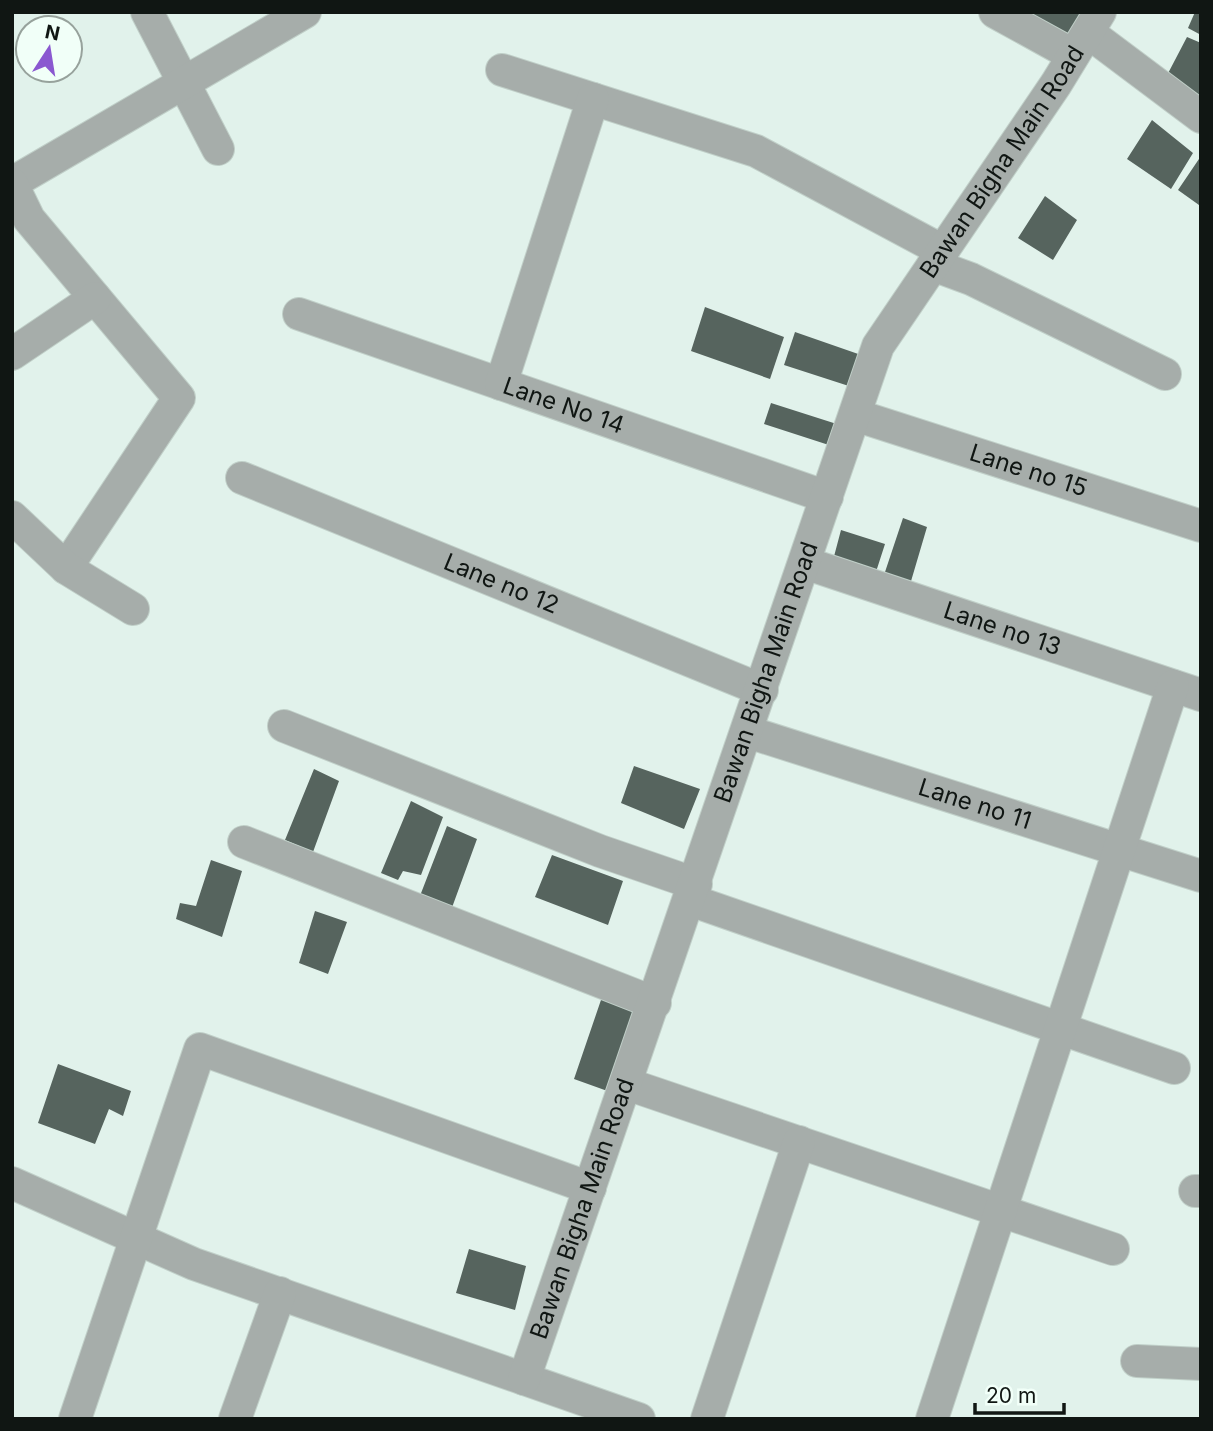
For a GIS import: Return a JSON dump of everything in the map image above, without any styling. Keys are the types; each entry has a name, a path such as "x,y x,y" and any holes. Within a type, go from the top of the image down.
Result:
{"street":[{"path":"147,12 218,149"},
{"path":"66,568 179,398 29,219 12,184 304,12"},
{"path":"995,12 1088,33 1201,117"},
{"name":"Bawan Bigha Main Road","path":"524,1379 748,732 878,346 1088,33"},
{"path":"502,70 756,151 971,279 1165,374"},
{"path":"501,384 593,99"},
{"path":"12,354 95,298"},
{"name":"Lane No 14","path":"299,314 827,497"},
{"name":"Lane no 15","path":"855,415 1201,526"},
{"name":"Lane no 12","path":"242,478 762,690"},
{"path":"12,517 66,568 133,609"},
{"name":"Lane no 13","path":"805,563 1187,691"},
{"path":"932,1419 1119,850 1187,691"},
{"path":"284,726 600,851 693,892 1174,1068"},
{"name":"Lane no 11","path":"748,732 1201,876"},
{"path":"244,842 655,1003"},
{"path":"75,1419 200,1049 590,1188"},
{"path":"627,1084 1113,1249"},
{"path":"707,1419 799,1142"},
{"path":"12,1184 194,1264 639,1419"},
{"path":"235,1419 279,1293"},
{"path":"1137,1361 1201,1364"}],"building":[{"path":"1021,12 1092,12 1072,46"},
{"path":"1195,12 1201,12 1201,35 1188,28"},
{"path":"1187,37 1201,43 1201,101 1164,81"},
{"path":"1152,120 1193,153 1171,189 1127,159"},
{"path":"1201,156 1201,202 1199,205 1178,190"},
{"path":"1045,196 1077,220 1053,260 1018,238"},
{"path":"705,307 784,337 770,379 691,351"},
{"path":"795,332 864,356 855,388 784,365"},
{"path":"771,403 843,426 835,447 764,424"},
{"path":"903,518 927,527 909,588 883,578"},
{"path":"841,530 885,544 874,578 832,564"},
{"path":"634,766 700,789 684,829 621,803"},
{"path":"314,769 339,781 313,852 285,840"},
{"path":"411,801 443,817 421,875 403,871 398,880 381,873"},
{"path":"447,826 477,839 450,913 418,901"},
{"path":"552,855 623,881 608,925 535,897"},
{"path":"211,860 242,871 222,937 176,919 180,903 196,906"},
{"path":"315,911 347,922 328,974 299,963"},
{"path":"602,997 641,1012 613,1093 574,1079"},
{"path":"58,1064 131,1091 123,1116 109,1109 95,1144 38,1123"},
{"path":"469,1249 526,1266 515,1310 456,1293"}]}
